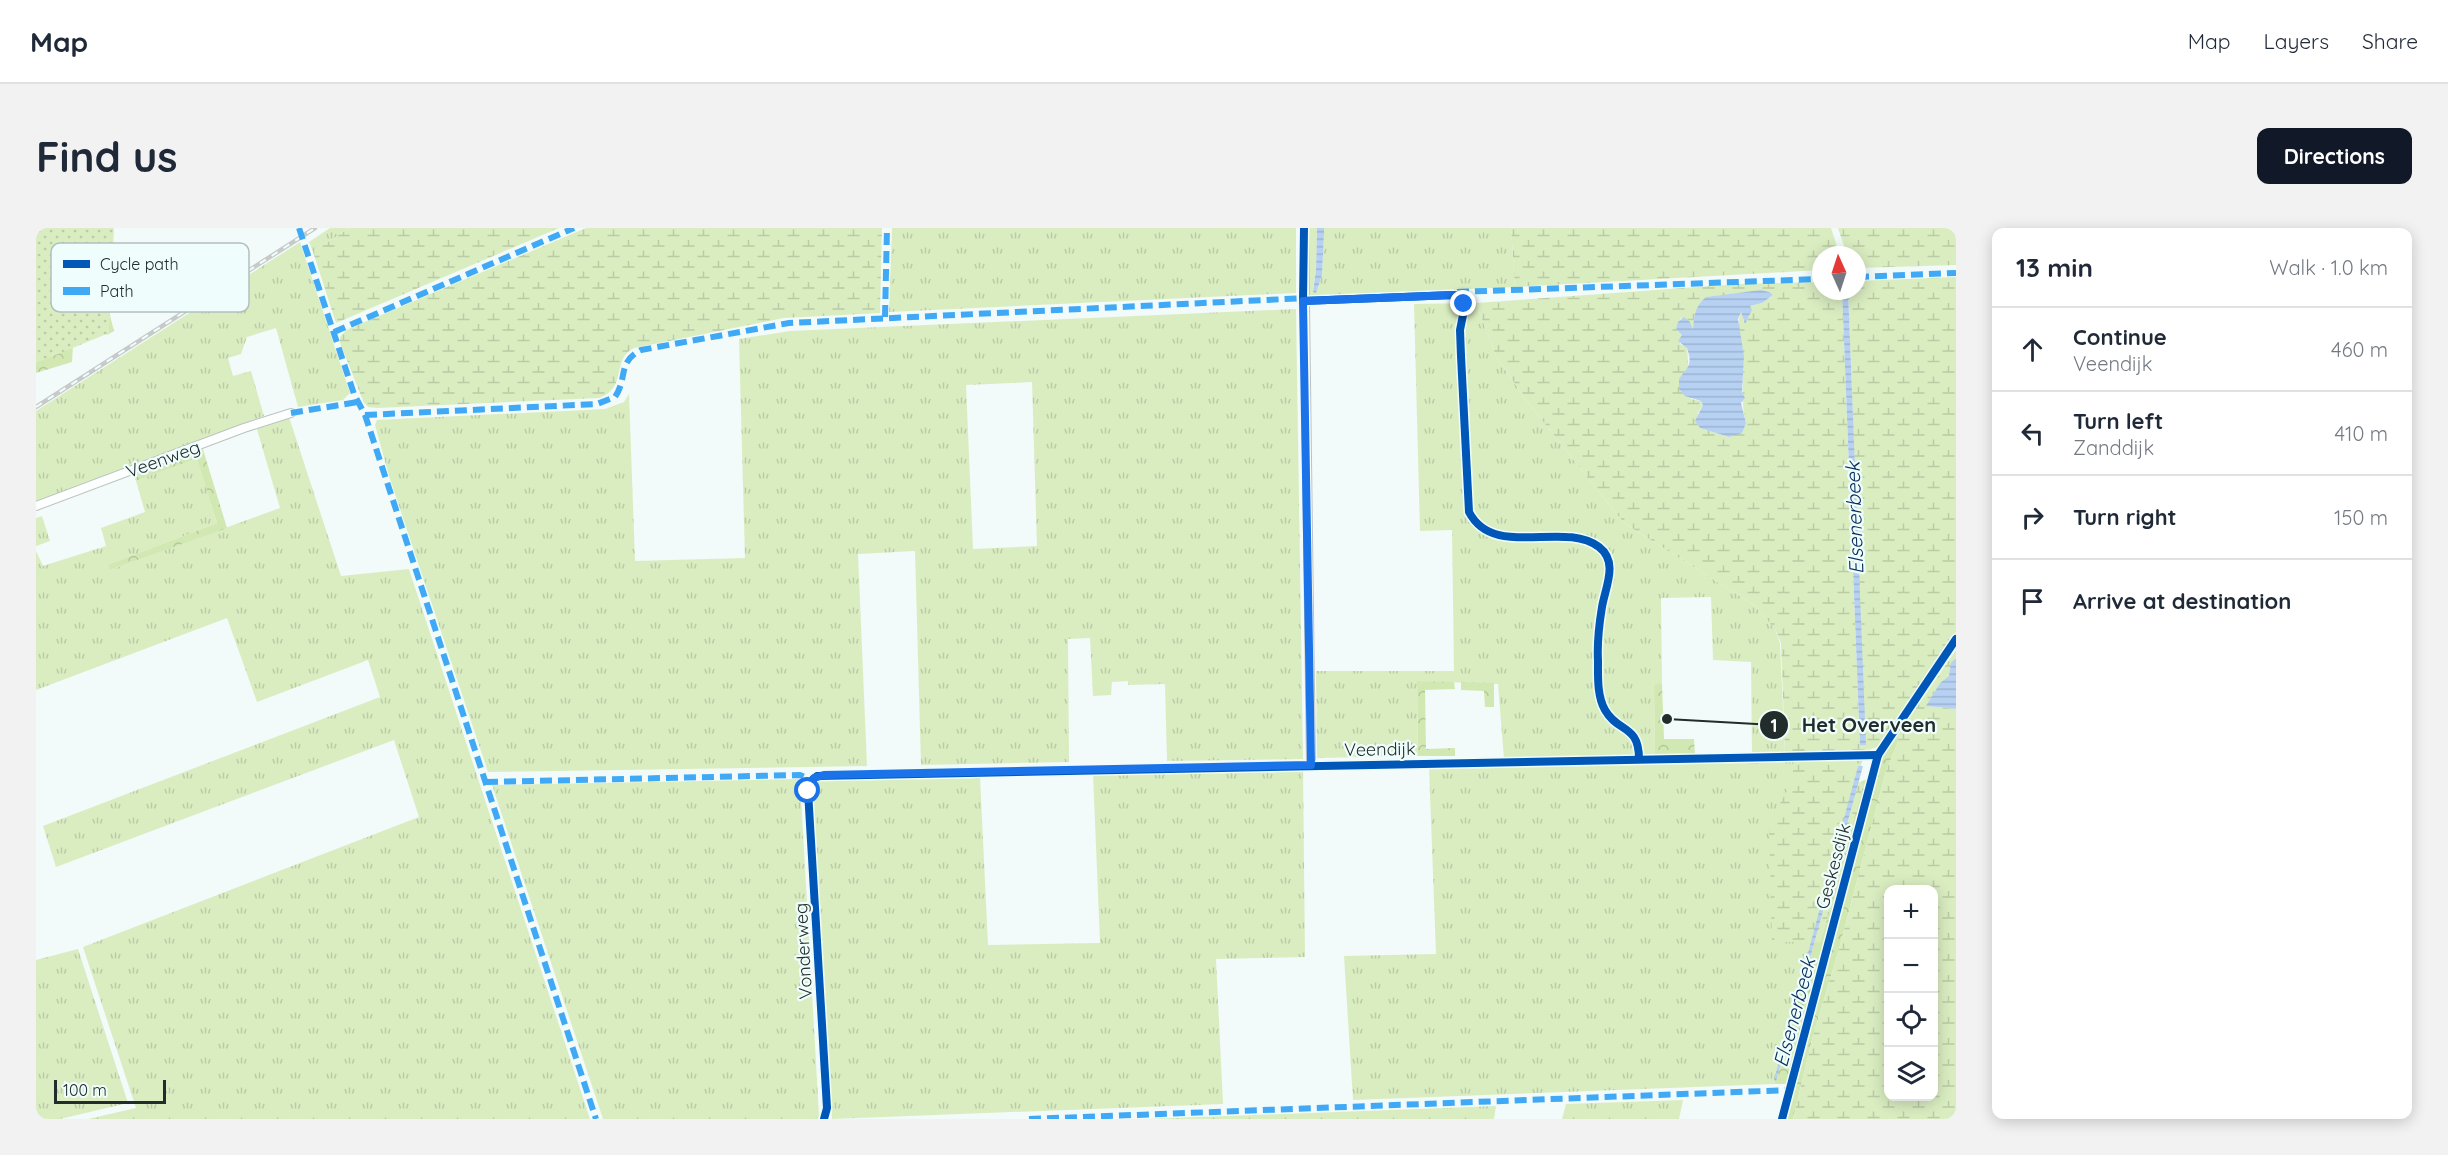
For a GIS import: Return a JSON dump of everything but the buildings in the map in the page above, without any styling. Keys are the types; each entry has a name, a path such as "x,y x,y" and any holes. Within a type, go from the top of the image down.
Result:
{"street":[{"path":"1304,228 1303,298 1311,765"},
{"name":"Veenweg","path":"36,506 291,413"},
{"name":"Geskesdijk","path":"1782,1119 1878,755 1956,639"},
{"name":"Veendijk","path":"812,780 824,775 1878,755"},
{"name":"Vonderweg","path":"812,780 808,791 827,1108 824,1119"}],"green space":[{"path":"36,228 109,228 114,243 101,243 97,233"},
{"path":"36,228 114,228 113,243 51,243 51,312 110,312 109,333 36,363"},
{"path":"330,228 349,228 313,252 309,242"},
{"path":"349,228 559,228 336,323 313,252"},
{"path":"586,228 882,228 880,313 784,318 634,348 623,359 613,388 599,398 377,408 368,407 364,403 340,343 340,337 346,330"},
{"path":"892,228 1296,228 1296,293 889,312"},
{"path":"1309,228 1317,228 1313,290 1316,292 1322,275 1324,228 1511,228 1515,287 1308,296"},
{"path":"1511,228 1831,228 1837,246 1812,246 1812,270 1515,287"},
{"path":"1838,228 1956,228 1956,265 1866,268 1866,246 1844,246"},
{"path":"300,242 350,393 343,400 298,407 276,328 247,337 241,354 228,358 233,376 251,371 264,416 36,503 36,411 191,312 249,312 249,275"},
{"path":"1956,277 1956,632 1880,746 1863,752 1785,753 1781,643 1775,629 1754,605 1624,523 1526,400 1496,356 1476,303 1739,284 1812,282 1812,300 1842,300 1860,745 1865,745 1848,300 1866,300 1866,281","holes":["1736,294 1773,295 1762,303 1750,306 1744,322 1741,311 1739,317 1743,351 1743,407 1746,423 1729,437 1700,428 1698,413 1703,405 1701,401 1691,399 1687,347 1680,344 1682,335 1676,329 1681,318 1690,322 1693,329 1694,318 1706,297"]},
{"path":"1476,303 1496,356 1526,400 1624,523 1754,605 1775,629 1780,643 1785,753 1752,754 1751,662 1713,660 1711,597 1661,598 1662,684 1654,686 1655,756 1504,759 1498,684 1417,681 1418,756 1317,758 1316,671 1454,671 1452,530 1420,531 1414,304"},
{"path":"1296,309 1303,759 1167,761 1165,684 1128,685 1128,681 1112,682 1111,695 1093,696 1090,638 1068,639 1069,762 921,765 915,551 858,554 867,766 488,772 389,476 375,425 377,420 605,409 624,402 629,394 635,561 745,558 739,339 790,331","holes":["1032,382 1037,546 973,549 966,385"]},
{"path":"79,312 109,312 114,331 107,335 102,328 73,345 72,362 36,373 36,359"},
{"path":"289,417 341,576 409,569 590,1119 88,1119 136,1108 83,947 419,817 394,740 56,867 43,826 380,697 368,660 257,702 227,618 36,690 36,551 43,566 106,546 101,528 145,512 136,481 194,458 198,458 217,523 109,565 110,570 280,508 256,426"},
{"path":"202,446 227,528 110,570 108,565 217,523 197,458 136,481 133,473"},
{"path":"42,516 50,541 36,546 36,518"},
{"path":"1956,650 1956,659 1949,676 1940,683 1927,706 1956,709 1956,1119 1793,1119 1813,1036 1839,949 1886,771 1898,742 1898,734"},
{"path":"1417,681 1454,682 1455,689 1425,690 1426,749 1455,748 1455,756 1418,756"},
{"path":"1461,682 1494,683 1494,707 1485,707 1484,691 1461,690"},
{"path":"1662,684 1664,739 1694,739 1695,755 1655,756 1654,685"},
{"path":"1898,734 1898,742 1886,771 1839,949 1813,1036 1793,1119 1787,1119 1879,766 1884,753"},
{"path":"1834,758 1863,786 1821,942 1772,942 1769,823 1792,782 1794,759"},
{"path":"1862,758 1774,1084 1353,1100 1344,956 1436,954 1429,767"},
{"path":"1303,770 1305,957 1216,959 1223,1104 832,1119 812,787 816,782 823,779 980,777 988,945 1100,943 1093,774"},
{"path":"1869,778 1788,1084 1774,1084 1814,943 1863,786 1860,782"},
{"path":"800,779 819,1116 817,1119 603,1119 492,785"},
{"path":"78,949 128,1103 60,1119 36,1119 36,960"},
{"path":"1683,1100 1679,1119 1562,1119 1566,1104"},
{"path":"1496,1106 1494,1119 1146,1119"}],"water":[{"path":"1317,228 1324,228 1324,234 1322,275 1316,293 1313,292"},
{"path":"1761,290 1773,295 1762,303 1750,306 1752,310 1745,324 1741,312 1738,319 1744,356 1742,392 1745,398 1741,403 1746,423 1742,433 1729,437 1700,428 1695,421 1703,405 1701,401 1685,396 1679,389 1679,379 1689,365 1690,359 1687,348 1678,341 1682,335 1676,329 1678,322 1684,317 1693,329 1699,304 1706,297"},
{"name":"Elsenerbeek","path":"1842,300 1848,300 1866,745 1860,745"},
{"path":"1956,659 1956,709 1926,706 1940,683 1949,676 1951,662"},
{"name":"Elsenerbeek","path":"1858,766 1863,766 1776,1081 1774,1080"}],"railway":[{"path":"249,270 315,228"},
{"path":"36,407 184,312"}],"marked path":[{"path":"299,228 354,394 365,415 596,1119"},
{"path":"334,332 574,228"},
{"path":"885,317 887,228"},
{"path":"1866,277 1956,273"},
{"path":"1457,292 1812,279"},
{"path":"365,415 597,404 615,397 626,365 641,350 789,323 1307,298"},
{"path":"291,413 358,402"},
{"path":"486,782 800,775 812,780"},
{"path":"1029,1119 1790,1090"}],"cycle path":[{"path":"1304,228 1303,301 1453,295 1462,297 1464,310 1460,330 1469,512 1480,526 1495,534 1512,537 1567,537 1584,540 1599,547 1605,553 1610,568 1598,634 1599,693 1602,705 1610,717 1632,734 1636,740 1639,759"},
{"path":"1782,1119 1878,755 1956,639"},
{"path":"824,1119 827,1108 808,791 812,780 817,776 1878,755"}],"place":[{"name":"Het Overveen","path":"1667,719"}],"route":[{"path":"808,791 814,778 820,775 1311,765 1303,301 1459,295 1464,304"}]}
